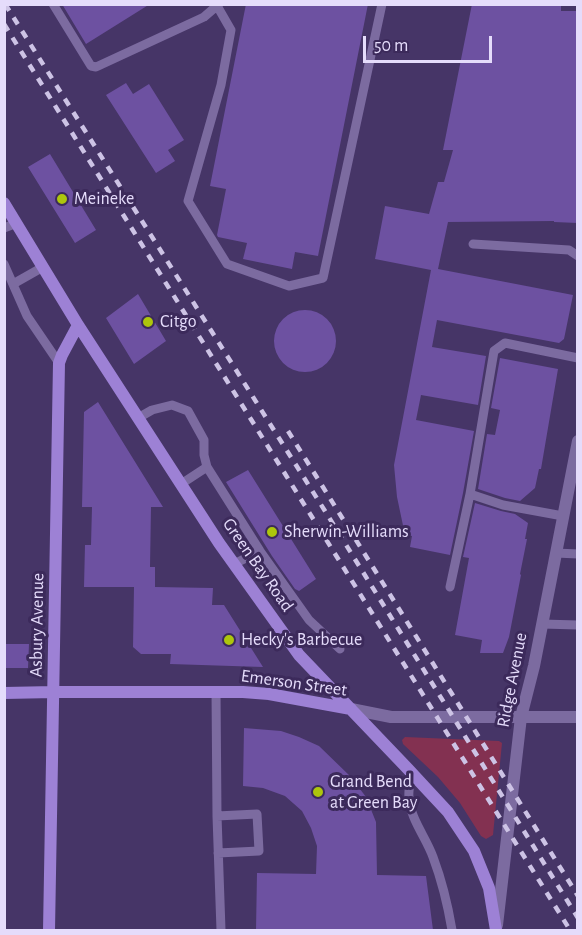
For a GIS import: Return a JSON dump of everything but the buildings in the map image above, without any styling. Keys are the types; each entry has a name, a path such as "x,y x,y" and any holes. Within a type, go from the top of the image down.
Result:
{"main road":[{"name":"Green Bay Road","path":"4,203 78,325 181,484 234,564 299,655 448,812 474,851 489,888 496,930"},
{"name":"Asbury Avenue","path":"50,930 59,363 78,325"},
{"name":"Emerson Street","path":"4,693 216,691 269,694 351,709"}],"street":[{"name":"Ridge Avenue","path":"496,930 521,717 534,666 578,441"},
{"name":"Emerson Street","path":"351,709 391,717 578,717"}],"lane":[{"path":"52,4 91,66 96,67 204,17 218,5 231,30 221,85 188,201 227,264 289,286 323,278 382,4"},
{"path":"4,228 17,223"},
{"path":"473,244 569,250 578,256"},
{"path":"4,264 27,316 59,363"},
{"path":"13,284 43,267"},
{"path":"450,587 470,494 494,351 505,343 578,358"},
{"path":"138,418 152,410 172,405 188,411 204,440 207,467 260,551 309,620 340,649"},
{"path":"181,484 207,467"},
{"path":"470,494 503,505 563,516"},
{"path":"234,564 260,551"},
{"path":"556,554 578,554"},
{"path":"542,624 578,625"},
{"path":"216,691 221,930"},
{"path":"412,773 408,796 412,812 438,870 452,930"},
{"path":"217,816 257,814 259,851 218,853"}],"shaded area":[{"path":"405,737 499,741 502,743 493,835 486,839 481,836 460,803 438,777 403,744 402,740"}],"railway":[{"path":"5,4 325,511 578,918"},
{"path":"4,24 570,930"},
{"path":"288,431 578,896"}],"place":[{"name":"Meineke","path":"62,199"},
{"name":"Citgo","path":"148,322"},
{"name":"Sherwin-Williams","path":"272,532"},
{"name":"Hecky's Barbecue","path":"229,640"},
{"name":"Grand Bend at Green Bay","path":"318,792"}]}
